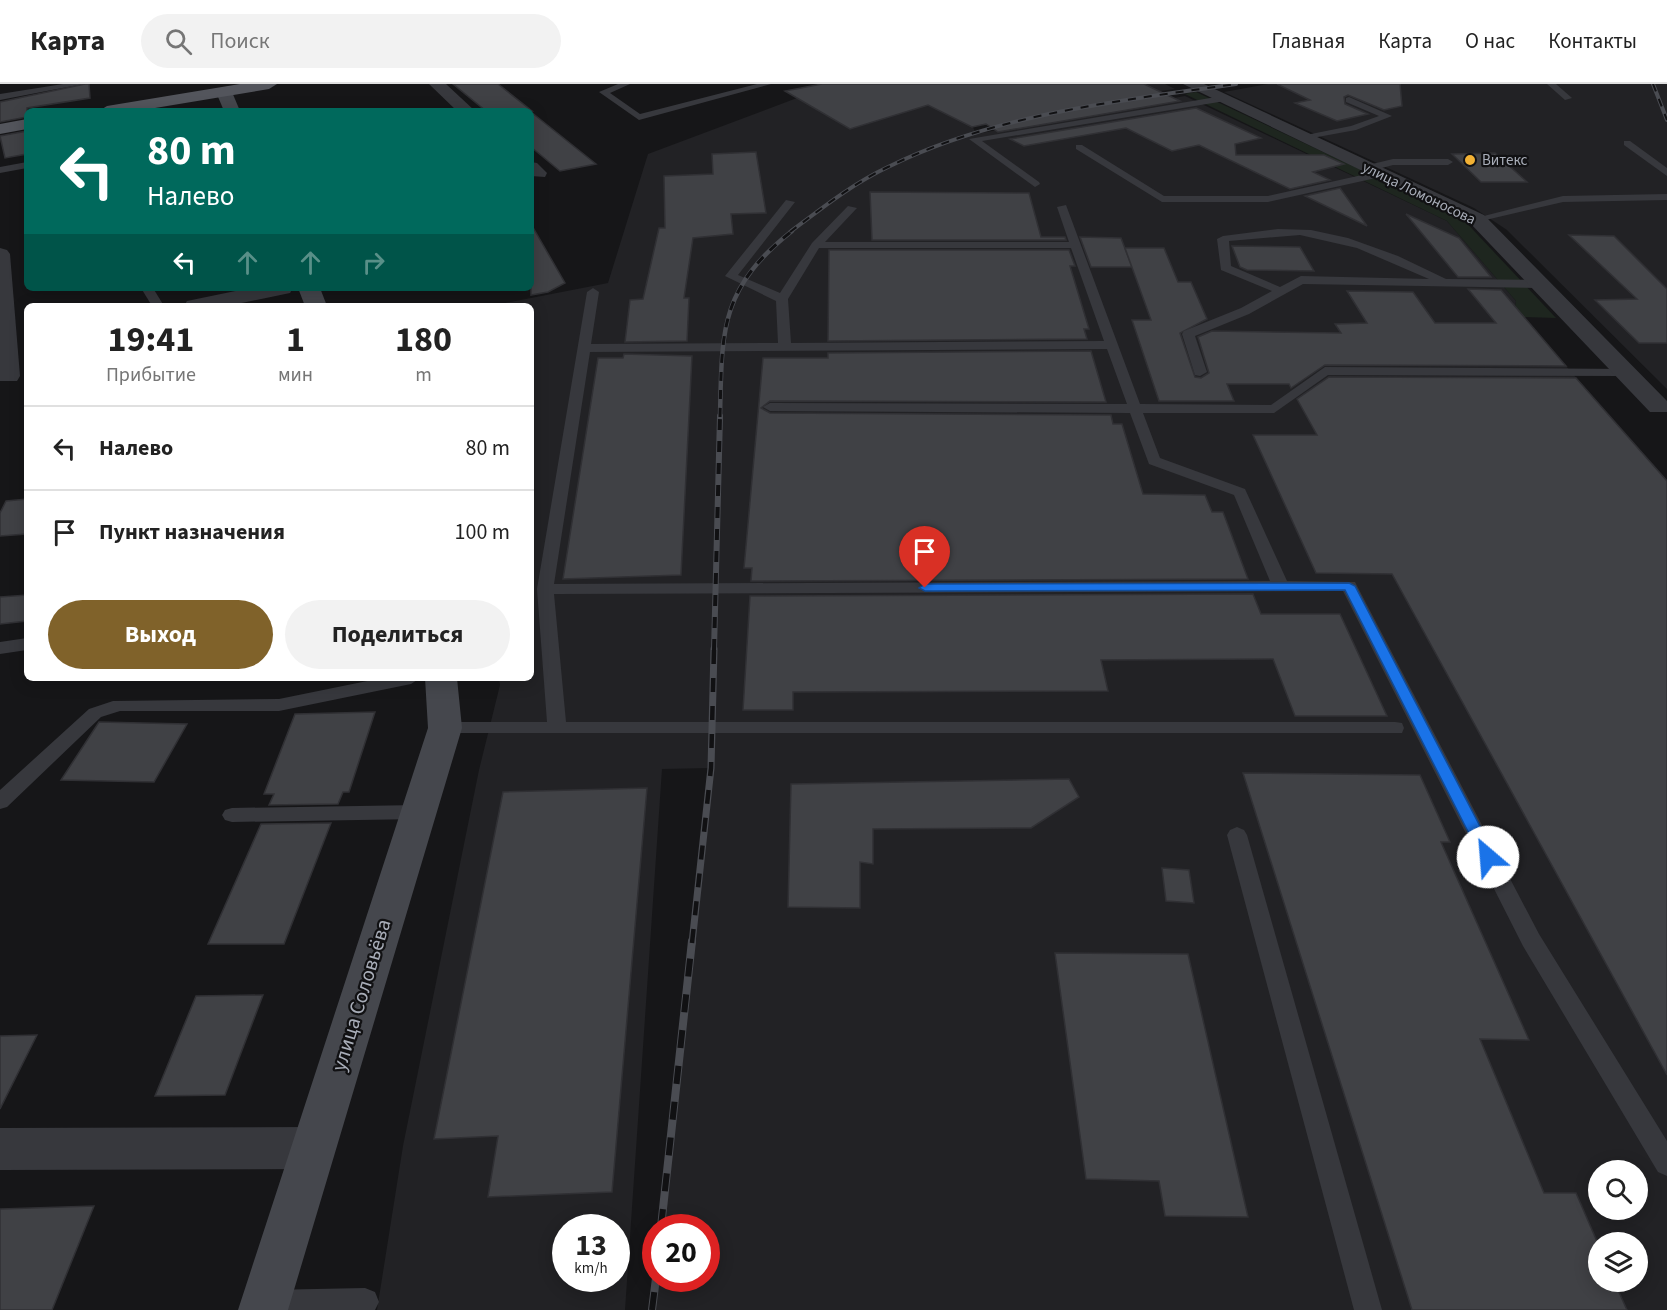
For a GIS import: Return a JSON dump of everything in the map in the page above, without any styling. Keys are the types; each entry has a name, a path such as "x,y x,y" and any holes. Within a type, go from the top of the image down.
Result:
{"main road":[{"path":"122,108 222,88 269,84"},
{"path":"0,129 24,125"}],"street":[{"path":"437,84 464,108"},
{"name":"улица Ломоносова","path":"1191,84 1477,219 1664,410"},
{"path":"222,88 231,108"},
{"path":"0,254 12,374"},
{"path":"210,303 268,291"},
{"name":"улица Соловьёва","path":"264,1307 445,729 441,681"},
{"path":"0,1149 313,1148"}],"lane":[{"path":"0,96 79,84"},
{"path":"626,84 603,92 639,117 767,84"},
{"path":"1551,84 1568,98"},
{"path":"1035,184 974,139 1222,99"},
{"path":"1304,138 1353,128 1366,121 1387,116 1349,100"},
{"path":"1628,143 1667,173"},
{"path":"1078,147 1162,199 1268,200 1374,171 1394,162 1448,162"},
{"path":"0,170 24,166"},
{"path":"1477,219 1563,199 1667,197"},
{"path":"782,299 731,276 790,202"},
{"path":"1062,207 1154,461 1240,492 1281,587"},
{"path":"785,347 782,299 816,245 852,208"},
{"path":"1281,291 1225,268 1223,239 1265,232 1311,233 1390,255 1445,282"},
{"path":"816,245 1076,245"},
{"path":"1200,372 1188,334 1245,311 1301,280 1539,284"},
{"path":"557,728 545,589 593,292"},
{"path":"584,348 1111,345"},
{"path":"770,407 1274,409 1325,372 1625,372"},
{"path":"545,589 1349,586 1531,940 1667,1164"},
{"path":"0,648 24,644"},
{"path":"0,802 95,713 119,705 279,705 396,681"},
{"path":"445,729 1395,728"},
{"path":"232,815 418,812"},
{"path":"1237,835 1368,1310"},
{"path":"264,1307 365,1302"}],"shaded area":[{"path":"857,84 1165,84 1175,89 1074,103 973,127 976,134 1185,96 1447,221 1516,301 1515,308 1667,481 1667,1310 655,1310 656,1292 720,1292 720,1214 662,1214 711,768 662,769 630,1237 630,1214 552,1214 552,1292 626,1292 625,1310 377,1310 403,1146 479,770 499,681 534,681 534,303 505,303 608,283 648,154 797,98"},
{"path":"1268,84 1667,84 1667,389 1507,230 1474,208 1224,92"},
{"path":"1196,92 1461,217 1556,318 1524,317 1515,307 1516,301 1447,221 1185,94"}],"building":[{"path":"89,84 90,98 24,108 24,118 0,122 0,102"},
{"path":"453,84 498,84 528,108 482,108"},
{"path":"822,84 1144,84 1180,101 998,132 986,124 972,127 928,105 850,129 785,91"},
{"path":"1277,84 1400,84 1402,106 1384,110 1348,95 1344,97 1345,104 1368,114 1337,121 1295,103 1310,100"},
{"path":"1196,108 1261,138 1235,144 1236,155 1324,155 1344,164 1313,172 1330,180 1290,189 1199,145 1172,151 1126,128 1024,146 1010,139"},
{"path":"534,114 596,164 560,171 534,149"},
{"path":"24,132 24,155 5,158 0,136"},
{"path":"756,152 766,213 731,214 733,234 693,238 684,298 689,298 687,341 625,342 630,300 643,299 659,228 665,228 664,176 713,174 712,154"},
{"path":"1495,153 1527,182 1481,182 1452,154"},
{"path":"1340,188 1367,226 1305,196"},
{"path":"870,192 1029,193 1041,237 1065,237 1066,240 872,240"},
{"path":"1406,214 1459,238 1491,277 1458,277"},
{"path":"534,229 565,283 548,292 531,295 531,291 534,291"},
{"path":"1569,235 1614,236 1667,289 1667,343 1639,343 1595,300 1637,299"},
{"path":"1080,237 1121,238 1132,267 1091,267"},
{"path":"1232,246 1300,247 1314,271 1247,270 1240,267"},
{"path":"1125,248 1164,248 1178,282 1191,282 1207,319 1180,333 1195,377 1201,378 1209,373 1198,337 1212,331 1341,333 1335,324 1367,323 1347,291 1413,292 1435,323 1496,323 1468,289 1501,290 1566,366 1325,365 1291,388 1289,384 1227,384 1234,401 1159,401 1132,320 1151,320"},
{"path":"829,250 1069,250 1075,266 1070,266 1089,329 1084,329 1087,339 828,341"},
{"path":"1091,351 1106,402 770,401 761,408 770,413 1111,415 1113,424 1122,424 1143,494 1205,495 1212,512 1223,512 1248,579 751,581 752,568 744,568 763,358 828,358 828,353"},
{"path":"624,354 692,356 681,575 563,579 598,358 623,358"},
{"path":"1329,377 1576,378 1667,481 1667,1075 1392,574 1316,573 1253,435 1317,435 1297,399"},
{"path":"24,499 24,534 0,536 0,513 6,501"},
{"path":"1253,594 1261,614 1340,614 1387,716 1295,716 1273,659 1101,660 1108,691 793,692 793,710 743,710 750,596"},
{"path":"24,595 24,621 0,624 0,597"},
{"path":"375,712 349,792 343,792 338,804 269,805 274,794 264,794 295,714"},
{"path":"99,722 187,724 154,782 61,780"},
{"path":"1243,773 1420,775 1450,842 1441,842 1529,1040 1480,1039 1544,1193 1576,1193 1593,1232 1588,1232 1588,1292 1619,1292 1627,1310 1412,1310"},
{"path":"1069,779 1079,797 1031,828 873,829 873,864 860,862 860,908 788,907 791,784"},
{"path":"647,788 612,1192 488,1197 498,1136 434,1139 503,792"},
{"path":"331,823 284,944 208,944 261,824"},
{"path":"1162,868 1189,870 1194,903 1166,901"},
{"path":"1055,953 1188,954 1248,1217 1165,1216 1159,1181 1086,1179"},
{"path":"263,995 225,1095 155,1096 196,996"},
{"path":"37,1035 0,1109 0,1036"},
{"path":"94,1206 52,1310 0,1310 0,1209"}],"railway":[{"path":"790,232 862,181 929,149 971,134 1058,112 1236,84"},
{"path":"1653,84 1667,120"},
{"path":"720,417 724,336 729,314 750,272 792,231"},
{"path":"714,650 720,416"},
{"path":"692,943 711,768 714,649"},
{"path":"662,1214 692,941"},
{"path":"652,1310 654,1292"}],"place":[{"name":"Витекс","path":"1470,160"}],"route":[{"path":"925,588 1349,586 1488,857"}]}
